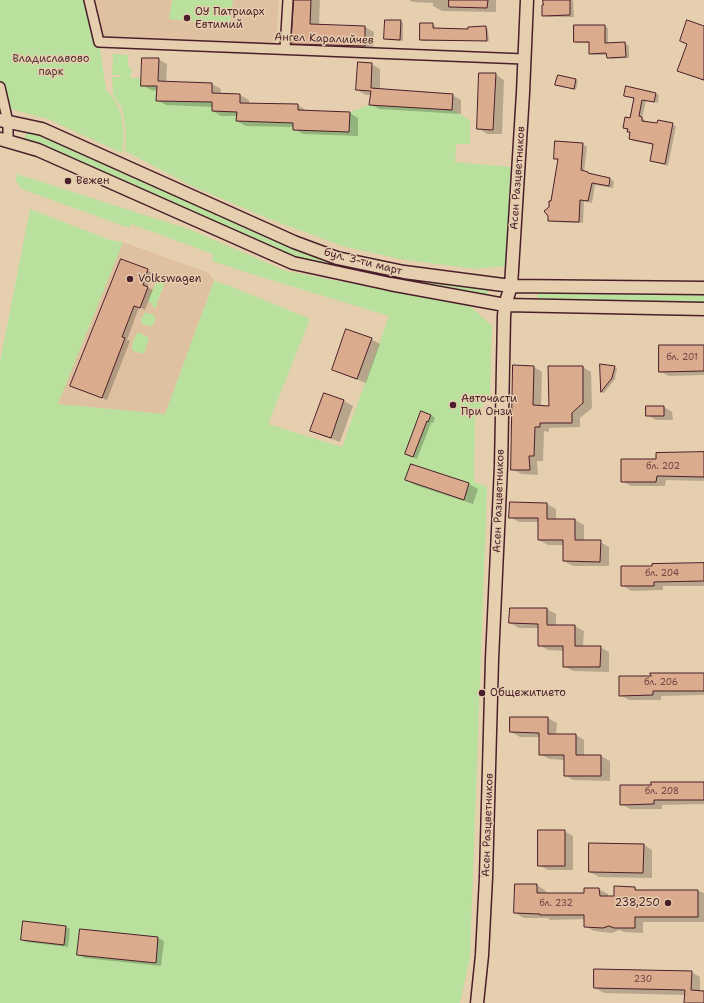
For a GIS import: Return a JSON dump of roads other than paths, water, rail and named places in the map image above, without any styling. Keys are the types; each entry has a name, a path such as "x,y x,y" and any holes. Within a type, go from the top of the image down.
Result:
{"street":[{"name":"Ангел Каралийчев","path":"89,0 99,42 524,59"},
{"path":"285,49 288,0"},
{"name":"Асен Разцветников","path":"477,1003 482,955 486,877 492,659 501,466 505,305 511,286 526,0"},
{"path":"0,87 4,121 4,140"},
{"name":"бул. 3-ти март","path":"4,121 42,130 294,242 337,258 404,272 511,286 704,288"},
{"name":"бул. 3-ти март","path":"4,140 38,150 293,263 390,284 505,305 704,309"}],"place":[{"name":"ОУ Патриарх Евтимий","path":"187,18"},
{"name":"Вежен","path":"68,181"},
{"name":"Volkswagen","path":"130,279"},
{"name":"Авточасти При Онзи","path":"453,405"},
{"name":"Общежитието","path":"482,693"},
{"name":"238,250","path":"668,903"}],"park label":[{"name":"Владиславово парк","path":"51,65"}]}
